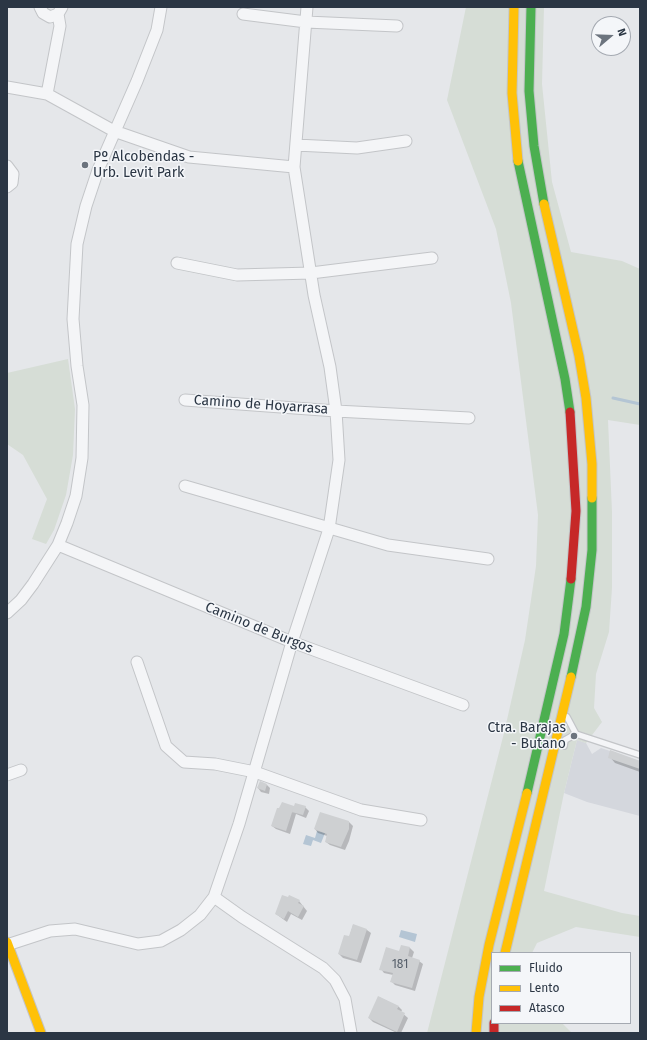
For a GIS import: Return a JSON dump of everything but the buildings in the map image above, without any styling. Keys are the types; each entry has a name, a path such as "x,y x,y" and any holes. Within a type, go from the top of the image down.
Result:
{"main road":[{"path":"476,1033 479,997 489,945 544,725 564,634 571,584 576,511 572,429 565,379 518,161 512,93 514,7"},
{"path":"505,952 547,795 587,600 592,550 591,440 579,356 543,198 534,146 529,91 531,7"},
{"path":"7,944 41,1033"}],"street":[{"path":"40,7 43,13 50,17 60,11"},
{"path":"7,613 21,600 33,584 58,545 68,524 76,496 82,458 83,405 77,366 73,319 77,244 86,206 98,170 137,81 157,30 160,7"},
{"name":"Camino de Hoyarrasa","path":"7,944 50,931 76,930 138,944 161,941 181,930 200,915 214,897 255,772 292,642 329,529 339,460 336,411 330,367 311,273 294,167 307,7"},
{"path":"47,94 60,26 60,11"},
{"path":"243,14 306,22 397,26"},
{"path":"7,87 47,94 114,131 189,157 294,167"},
{"path":"296,145 357,148 406,141"},
{"path":"7,166 12,170 13,179 7,187"},
{"path":"177,264 237,275 311,273 432,258"},
{"name":"Camino de Hoyarrasa","path":"185,400 336,411 469,418"},
{"path":"185,486 388,546 488,559"},
{"name":"Camino de Burgos","path":"58,545 292,642 463,704"},
{"path":"137,662 166,746 184,762 215,764 255,772 361,810 421,820"},
{"path":"7,775 21,770"},
{"path":"214,897 242,917 323,968 335,980 345,999 351,1033"}],"lane":[{"path":"567,700 567,716 576,734 640,755"},
{"path":"562,753 565,740 576,734"}],"shaded area":[{"path":"466,7 544,7 542,84 552,182 571,252 622,261 640,269 640,425 608,420 612,512 612,588 609,632 596,674 594,708 602,722 586,743 577,740 564,793 544,891 622,913 640,916 640,937 576,927 537,943 532,952 491,952 491,1024 563,1024 572,1033 427,1033 504,733 525,640 536,566 538,515 511,303 496,229 447,100"},
{"path":"68,359 75,409 73,455 66,495 54,530 46,544 32,539 47,499 23,455 7,444 7,373"},
{"path":"577,740 586,743 592,754 601,748 640,761 640,816 587,802 564,793"}],"water":[{"path":"317,831 325,833 321,843 313,840 311,846 303,844 306,835 315,838"},
{"path":"401,930 417,934 415,942 399,937"}],"waterway":[{"path":"613,398 640,404"}],"traffic: fast":[{"path":"531,7 529,91 534,146 544,204"},
{"path":"518,161 565,379 570,412"},
{"path":"571,677 586,607 592,550 592,498"},
{"path":"527,793 564,634 571,579"}],"traffic: slow":[{"path":"514,7 512,93 518,161"},
{"path":"544,204 579,356 586,398 592,464 592,498"},
{"path":"505,952 571,677"},
{"path":"476,1033 479,997 489,945 527,793"},
{"path":"7,942 41,1033"}],"traffic: jam":[{"path":"570,412 576,511 571,579"},
{"path":"494,1024 494,1033"}],"place":[{"name":"Pº Alcobendas - Urb. Levit Park","path":"85,165"},
{"name":"Ctra. Barajas - Butano","path":"574,736"}]}
